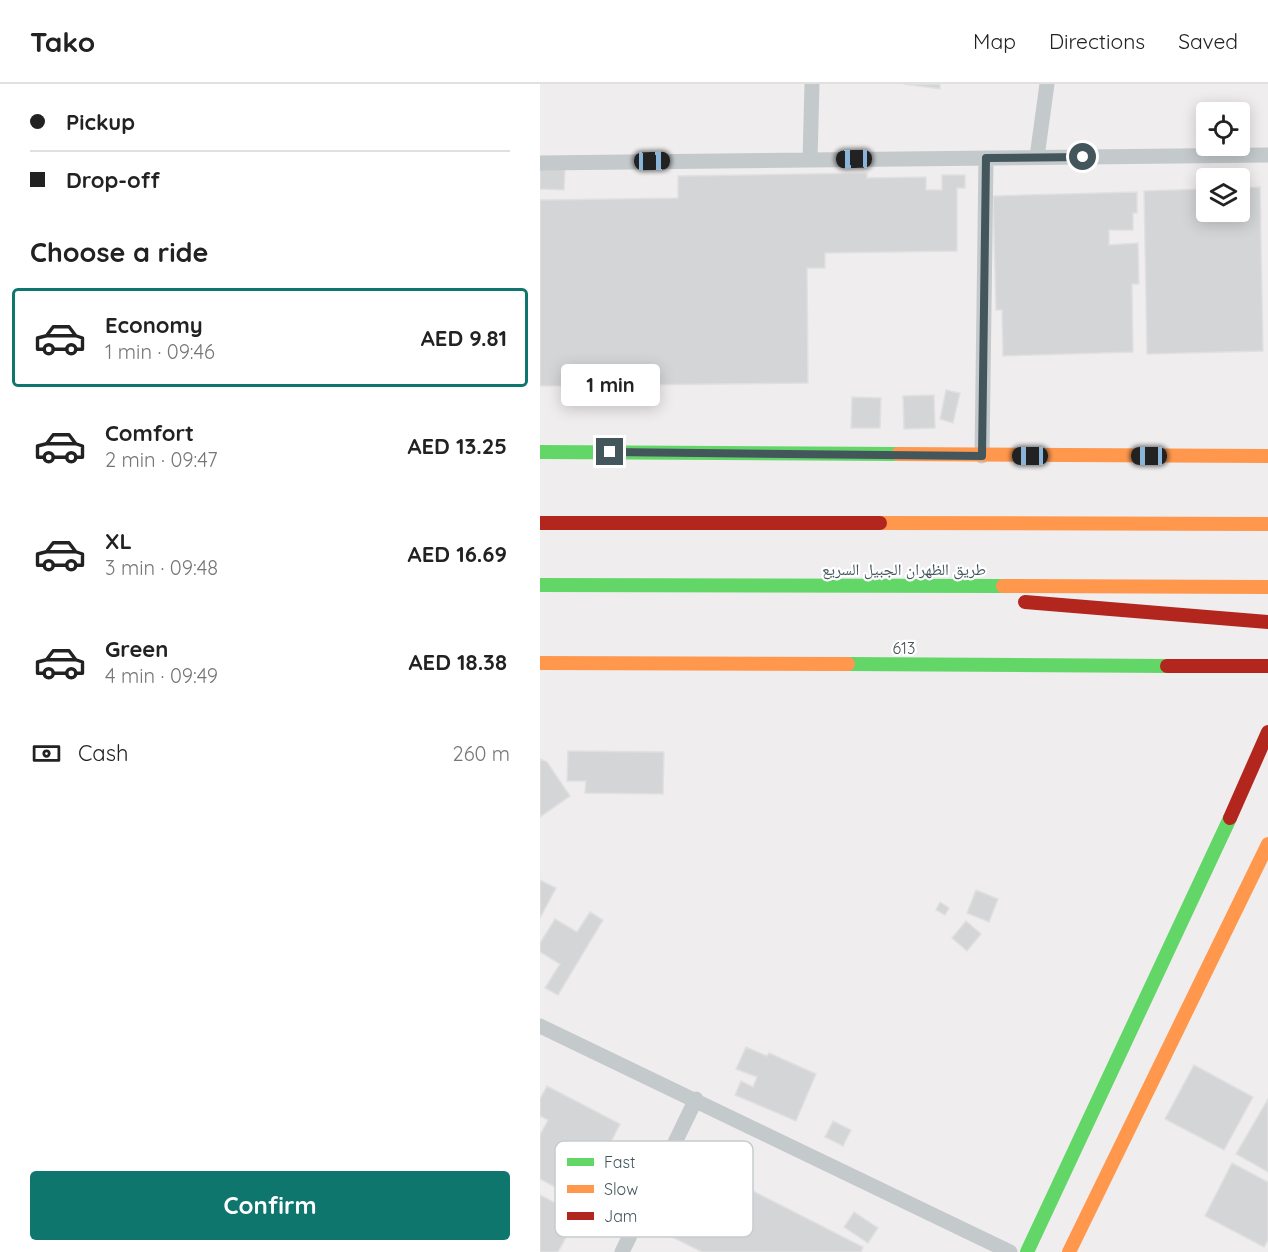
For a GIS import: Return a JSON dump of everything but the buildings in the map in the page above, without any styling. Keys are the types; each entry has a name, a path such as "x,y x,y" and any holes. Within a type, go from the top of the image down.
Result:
{"main road":[{"path":"540,452 1268,456"},
{"path":"540,523 1268,524"},
{"name":"طريق الظهران الجبيل السريع","path":"540,585 1268,587"},
{"path":"821,586 1268,622"},
{"name":"613","path":"540,663 1268,666"},
{"path":"1026,1252 1206,873 1268,732"},
{"path":"1069,1252 1267,851"}],"street":[{"path":"810,160 812,84"},
{"path":"1036,157 1047,84"},
{"path":"540,163 1268,155"},
{"path":"982,456 986,158"},
{"path":"540,1026 696,1099 1010,1252"},
{"path":"676,1141 696,1099"},
{"path":"622,1252 629,1237"}],"traffic: fast":[{"path":"540,452 898,454"},
{"path":"540,585 1003,586"},
{"path":"848,664 1167,666"},
{"path":"1027,1252 1230,818"}],"traffic: slow":[{"path":"898,454 1268,456"},
{"path":"880,523 1268,524"},
{"path":"1003,586 1268,587"},
{"path":"540,663 848,664"},
{"path":"1069,1252 1268,844"}],"traffic: jam":[{"path":"540,523 880,523"},
{"path":"1025,602 1268,622"},
{"path":"1167,666 1268,666"},
{"path":"1230,818 1268,732"}],"route":[{"path":"610,452 982,456 986,158 1083,157"}]}
